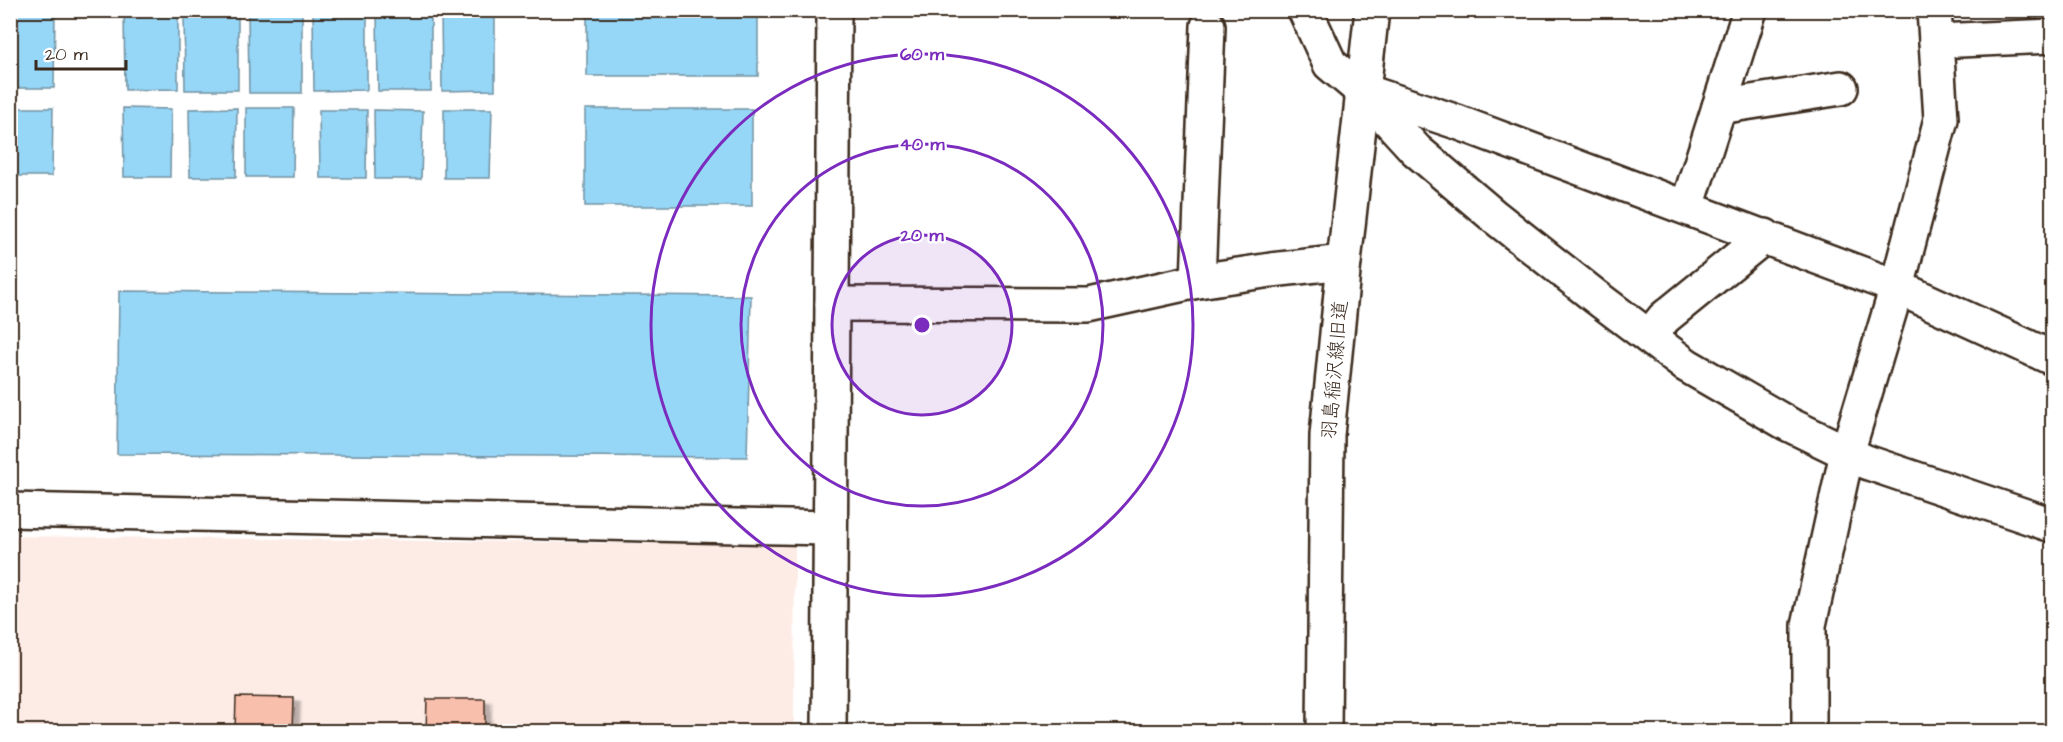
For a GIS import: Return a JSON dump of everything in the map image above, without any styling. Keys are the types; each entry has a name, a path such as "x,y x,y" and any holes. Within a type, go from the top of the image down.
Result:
{"street":[{"path":"829,732 834,10"},
{"path":"1305,10 1330,64 1362,91 1416,150 1495,217 1686,365 1788,424 1866,462 2052,525"},
{"name":"羽島稲沢線旧道","path":"1324,732 1327,435 1372,10"},
{"path":"1687,207 1750,10"},
{"path":"1198,281 1208,26"},
{"path":"1809,732 1809,625 1847,453 1897,287 1941,119 1935,26 2052,36"},
{"path":"1719,107 1841,88"},
{"path":"1362,91 1457,122 1897,287 2052,358"},
{"path":"1649,337 1664,318 1765,236"},
{"path":"832,304 1089,305 1198,281 1344,262"},
{"path":"10,510 829,528"}],"shaded area":[{"path":"11,536 795,545 794,731 11,732"}],"water":[{"path":"11,10 55,11 54,88 11,88"},
{"path":"124,11 178,11 178,89 125,90"},
{"path":"184,11 238,11 238,90 185,90"},
{"path":"248,11 302,11 302,93 249,93"},
{"path":"313,11 367,11 367,90 314,91"},
{"path":"377,11 431,11 431,91 378,91"},
{"path":"441,11 495,11 495,90 442,91"},
{"path":"587,11 758,11 758,76 587,76"},
{"path":"11,108 53,108 52,176 11,176"},
{"path":"123,108 171,109 170,177 124,177"},
{"path":"237,108 236,177 190,177 189,109"},
{"path":"246,108 294,108 293,177 246,177"},
{"path":"444,109 492,109 490,178 444,178"},
{"path":"585,109 752,109 752,206 585,206"},
{"path":"319,110 367,110 366,178 320,178"},
{"path":"374,110 423,111 421,179 375,179"},
{"path":"119,291 751,296 747,457 117,454"}],"building":[{"path":"236,697 294,698 293,732 235,732"},
{"path":"427,699 485,699 485,732 426,732"}]}
